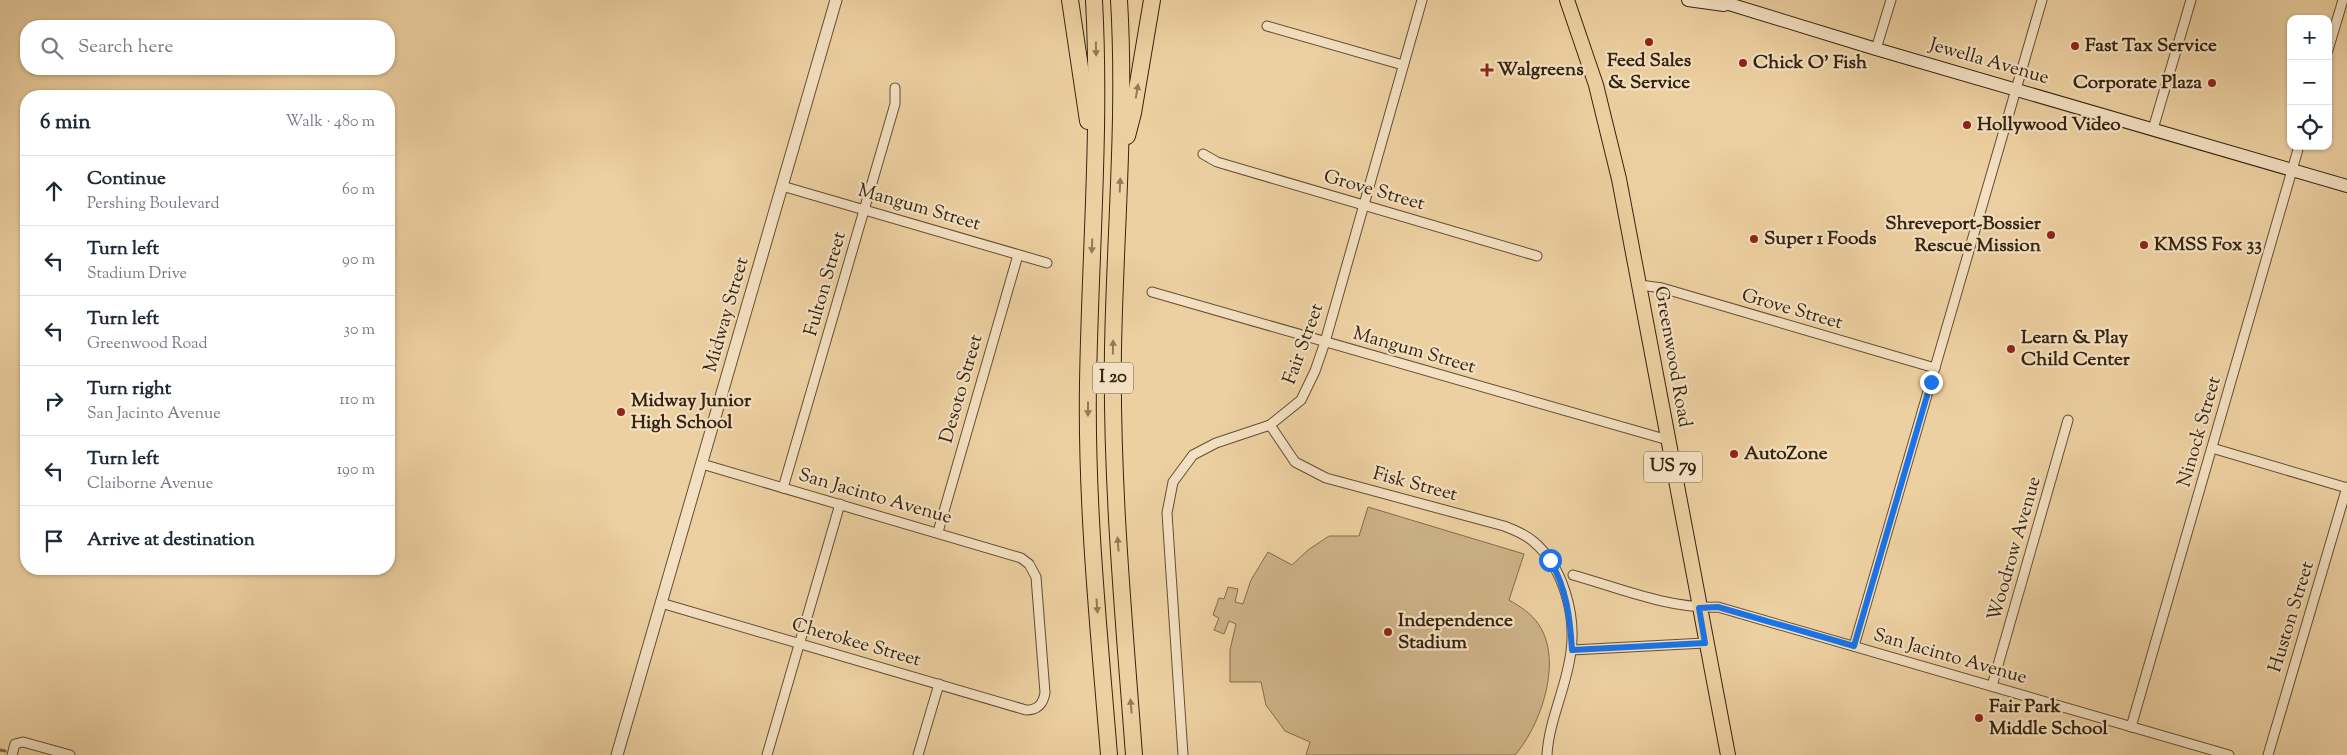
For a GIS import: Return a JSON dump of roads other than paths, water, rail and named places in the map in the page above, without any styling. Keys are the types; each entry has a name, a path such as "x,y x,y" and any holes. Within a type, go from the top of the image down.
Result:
{"highway":[{"path":"1070,0 1095,166"},
{"name":"I 20","path":"1094,0 1097,103 1088,436 1091,515 1109,755"},
{"name":"I 20","path":"1119,0 1121,155 1113,348 1113,440 1117,532 1134,755"},
{"path":"1121,155 1133,113 1152,0"}],"main road":[{"name":"Greenwood Road","path":"1567,0 1592,70 1610,139 1640,285 1705,643 1728,755"},
{"name":"Jewella Avenue","path":"1688,0 1737,4"},
{"name":"Jewella Avenue","path":"1716,0 1737,4 1876,49 2347,186"}],"street":[{"name":"Midway Street","path":"618,755 836,0"},
{"name":"Fair Street","path":"1183,755 1167,513 1170,490 1173,482 1193,455 1216,443 1270,425 1301,400 1315,372 1325,342 1422,0"},
{"path":"1876,49 1891,0"},
{"path":"1854,646 2042,0"},
{"path":"2153,129 2192,0"},
{"path":"2332,37 2343,0"},
{"path":"1267,26 1404,65"},
{"name":"Fulton Street","path":"783,488 895,104 895,88"},
{"name":"Ninock Street","path":"2131,726 2299,150"},
{"name":"Grove Street","path":"1203,154 1217,162 1537,256"},
{"name":"Mangum Street","path":"782,186 1047,263"},
{"name":"Desoto Street","path":"938,532 1018,255"},
{"name":"Grove Street","path":"1640,285 1662,288 1934,368"},
{"name":"Mangum Street","path":"1152,292 1668,440"},
{"name":"Woodrow Avenue","path":"1992,686 2068,420"},
{"name":"Fisk Street","path":"1270,425 1295,462 1326,478 1430,505 1515,530 1534,542 1562,582 1570,613 1572,650 1564,685 1551,726 1547,755"},
{"path":"2212,448 2347,488"},
{"name":"San Jacinto Avenue","path":"702,464 1021,558 1034,571 1045,693 1041,705"},
{"name":"Huston Street","path":"2268,755 2347,488"},
{"path":"767,755 840,504"},
{"name":"San Jacinto Avenue","path":"1573,575 1679,605 1699,608 1718,607 2229,755"},
{"name":"Cherokee Street","path":"662,604 1026,710 1034,709 1041,705"},
{"path":"1572,650 1705,643"},
{"path":"918,755 939,684"},
{"path":"12,755 15,744 23,742 70,755"}],"waterway":[{"path":"0,750 5,751"}],"place":[{"name":"Feed Sales & Service","path":"1649,42"},
{"name":"Fast Tax Service","path":"2075,46"},
{"name":"Chick O' Fish","path":"1743,63"},
{"name":"Walgreens","path":"1487,70"},
{"name":"Corporate Plaza","path":"2212,83"},
{"name":"Hollywood Video","path":"1967,125"},
{"name":"Shreveport-Bossier Rescue Mission","path":"2051,235"},
{"name":"Super 1 Foods","path":"1754,239"},
{"name":"KMSS Fox 33","path":"2144,245"},
{"name":"Learn & Play Child Center","path":"2011,349"},
{"name":"Midway Junior High School","path":"621,412"},
{"name":"AutoZone","path":"1734,454"},
{"name":"Independence Stadium","path":"1388,632"},
{"name":"Fair Park Middle School","path":"1979,718"}]}
